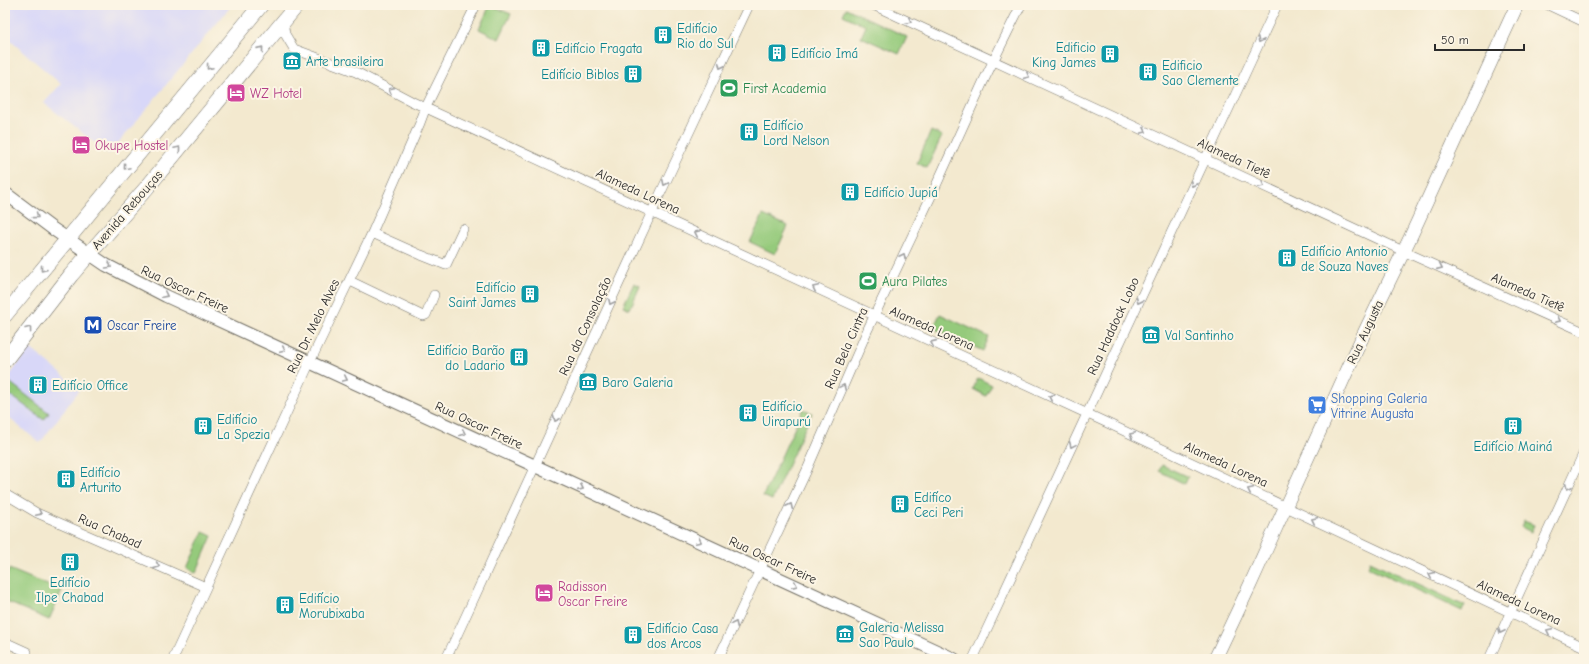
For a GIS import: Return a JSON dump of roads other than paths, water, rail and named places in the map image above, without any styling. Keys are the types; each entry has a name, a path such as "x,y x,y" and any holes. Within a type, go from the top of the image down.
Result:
{"main road":[{"name":"Avenida Rebouças","path":"5,315 67,238 261,5"},
{"name":"Avenida Rebouças","path":"5,360 48,303 89,253 149,185 297,5"},
{"name":"Rua Augusta","path":"1215,659 1366,329 1404,251 1517,5"}],"street":[{"name":"Rua Dr. Melo Alves","path":"173,659 310,362 372,233 426,107 476,5"},
{"name":"Rua da Consolação","path":"446,659 534,466 749,5"},
{"name":"Alameda Tietê","path":"873,5 1404,251 1584,332"},
{"name":"Rua Bela Cintra","path":"718,659 806,472 875,316 1021,5"},
{"name":"Rua Haddock Lobo","path":"973,659 1276,5"},
{"path":"1548,5 1584,22"},
{"name":"Alameda Lorena","path":"283,22 285,34 294,49 356,72 413,102 1286,506 1584,647"},
{"name":"Rua Oscar Freire","path":"5,193 106,265 166,296 954,659"},
{"path":"372,233 446,265 463,229"},
{"path":"350,281 423,316 426,315 434,295"},
{"path":"1488,659 1584,452"},
{"name":"Rua Chabad","path":"5,494 37,513 206,588"},
{"path":"5,642 27,652"}],"place":[{"name":"Edifício Rio do Sul","path":"663,35"},
{"name":"Edifício Fragata","path":"541,48"},
{"name":"Edifício Imá","path":"777,53"},
{"name":"Edificio King James","path":"1110,54"},
{"name":"Arte brasileira","path":"292,61"},
{"name":"Edificio Sao Clemente","path":"1148,72"},
{"name":"Edifício Biblos","path":"633,74"},
{"name":"First Academia","path":"729,88"},
{"name":"WZ Hotel","path":"236,93"},
{"name":"Edifício Lord Nelson","path":"749,132"},
{"name":"Okupe Hostel","path":"81,145"},
{"name":"Edifício Jupiá","path":"850,192"},
{"name":"Edifício Antonio de Souza Naves","path":"1287,258"},
{"name":"Aura Pilates","path":"868,281"},
{"name":"Edifício Saint James","path":"530,294"},
{"name":"Oscar Freire","path":"93,325"},
{"name":"Val Santinho","path":"1151,335"},
{"name":"Edifício Barão do Ladario","path":"519,357"},
{"name":"Baro Galeria","path":"588,382"},
{"name":"Edifício Office","path":"38,385"},
{"name":"Shopping Galeria Vitrine Augusta","path":"1317,405"},
{"name":"Edifício Uirapurú","path":"748,413"},
{"name":"Edifício La Spezia","path":"203,426"},
{"name":"Edifício Mainá","path":"1513,426"},
{"name":"Edifício Arturito","path":"66,479"},
{"name":"Edifíco Ceci Peri","path":"900,504"},
{"name":"Edifício Ilpe Chabad","path":"70,562"},
{"name":"Radisson Oscar Freire","path":"544,593"},
{"name":"Edifício Morubixaba","path":"285,605"},
{"name":"Galeria Melissa Sao Paulo","path":"845,634"},
{"name":"Edifício Casa dos Arcos","path":"633,635"}]}
